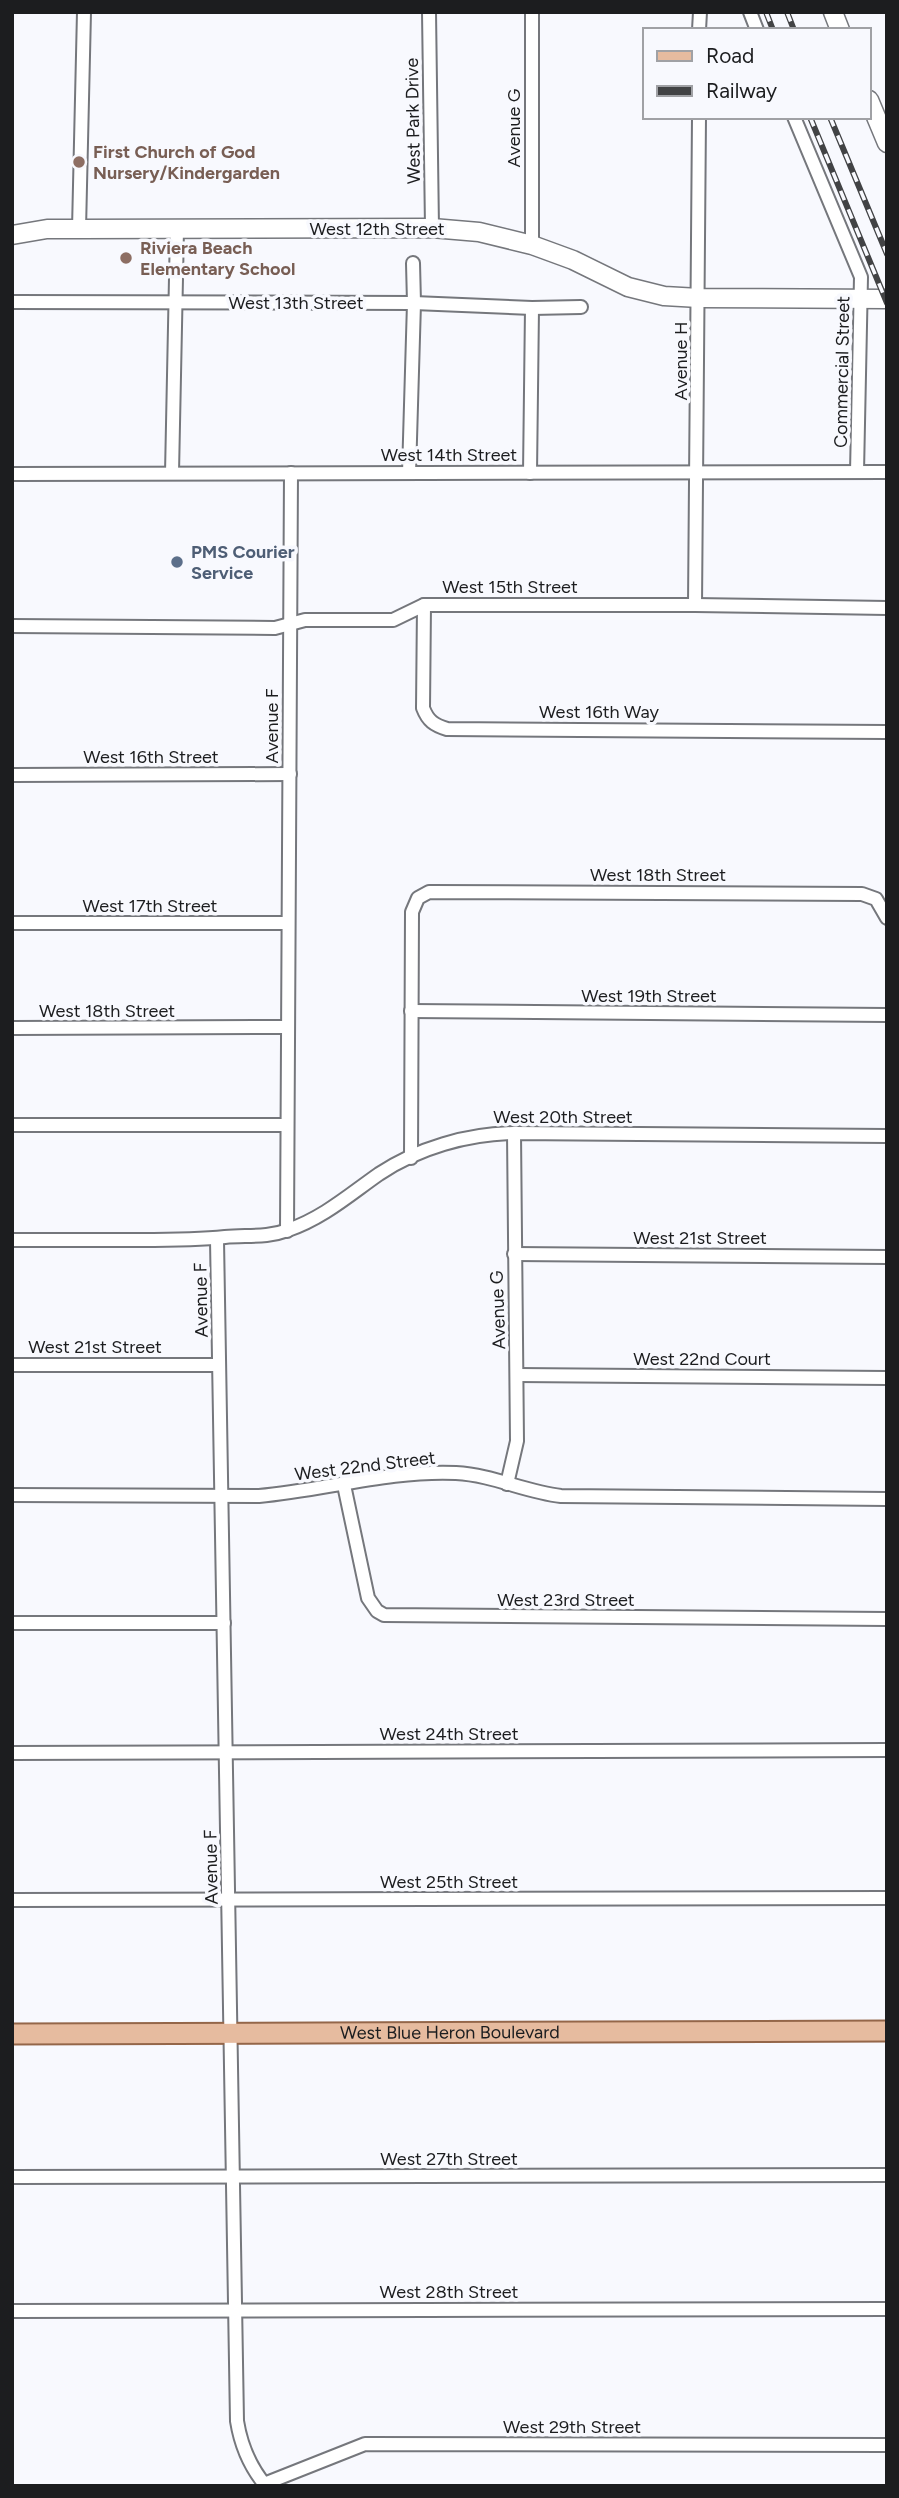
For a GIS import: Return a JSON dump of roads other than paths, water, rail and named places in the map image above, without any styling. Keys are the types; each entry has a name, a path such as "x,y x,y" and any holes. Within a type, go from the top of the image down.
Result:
{"main road":[{"name":"West Blue Heron Boulevard","path":"12,2034 887,2031"}],"street":[{"path":"79,229 84,12"},
{"name":"West Park Drive","path":"429,12 432,228"},
{"name":"Avenue G","path":"532,12 532,245"},
{"path":"871,105 887,143"},
{"name":"Avenue H","path":"695,605 699,119"},
{"name":"Commercial Street","path":"795,119 861,277 857,472"},
{"name":"West 12th Street","path":"12,235 47,229 432,228 479,232 532,245"},
{"path":"172,473 177,229"},
{"path":"532,245 573,260 628,287 664,296 887,299"},
{"path":"409,473 413,263"},
{"name":"West 13th Street","path":"12,302 414,303 532,308 580,307"},
{"path":"530,473 532,308"},
{"name":"West 14th Street","path":"12,474 887,472"},
{"name":"Avenue F","path":"286,1231 291,473"},
{"name":"West 15th Street","path":"12,626 275,628 305,620 393,620 424,605 887,608"},
{"name":"West 16th Way","path":"424,605 423,708 430,722 436,726 447,729 887,732"},
{"name":"West 16th Street","path":"12,775 289,774"},
{"name":"West 18th Street","path":"411,1011 412,912 418,898 429,892 862,894 876,899 887,918"},
{"name":"West 17th Street","path":"12,923 288,923"},
{"path":"411,1011 411,1158"},
{"name":"West 19th Street","path":"411,1011 887,1015"},
{"name":"West 18th Street","path":"12,1028 287,1027"},
{"path":"12,1125 286,1125"},
{"name":"Avenue G","path":"507,1484 517,1441 514,1133"},
{"name":"West 20th Street","path":"12,1240 217,1240 224,1237 264,1237 315,1219 380,1174 443,1144 460,1139 514,1133 887,1136"},
{"name":"Avenue F","path":"217,1240 239,2430 245,2453 265,2485"},
{"name":"West 21st Street","path":"514,1254 887,1257"},
{"name":"West 21st Street","path":"12,1365 219,1365"},
{"name":"West 22nd Court","path":"518,1375 887,1378"},
{"name":"West 22nd Street","path":"12,1495 222,1496 294,1493 394,1476 454,1473 472,1474 523,1490 561,1496 887,1499"},
{"name":"West 23rd Street","path":"344,1485 368,1598 377,1611 384,1615 887,1619"},
{"path":"12,1623 224,1623"},
{"name":"West 24th Street","path":"12,1753 887,1750"},
{"name":"West 25th Street","path":"12,1900 887,1898"},
{"name":"West 27th Street","path":"12,2178 887,2175"},
{"name":"West 28th Street","path":"12,2311 887,2309"},
{"name":"West 29th Street","path":"265,2485 365,2444 887,2445"}],"railway":[{"path":"766,12 772,28"},
{"path":"787,12 793,28"},
{"path":"811,119 887,303"},
{"path":"831,119 887,254"}],"place":[{"name":"First Church of God Nursery/Kindergarden","path":"79,162"},
{"name":"Riviera Beach Elementary School","path":"126,258"},
{"name":"PMS Courier Service","path":"177,562"}]}
